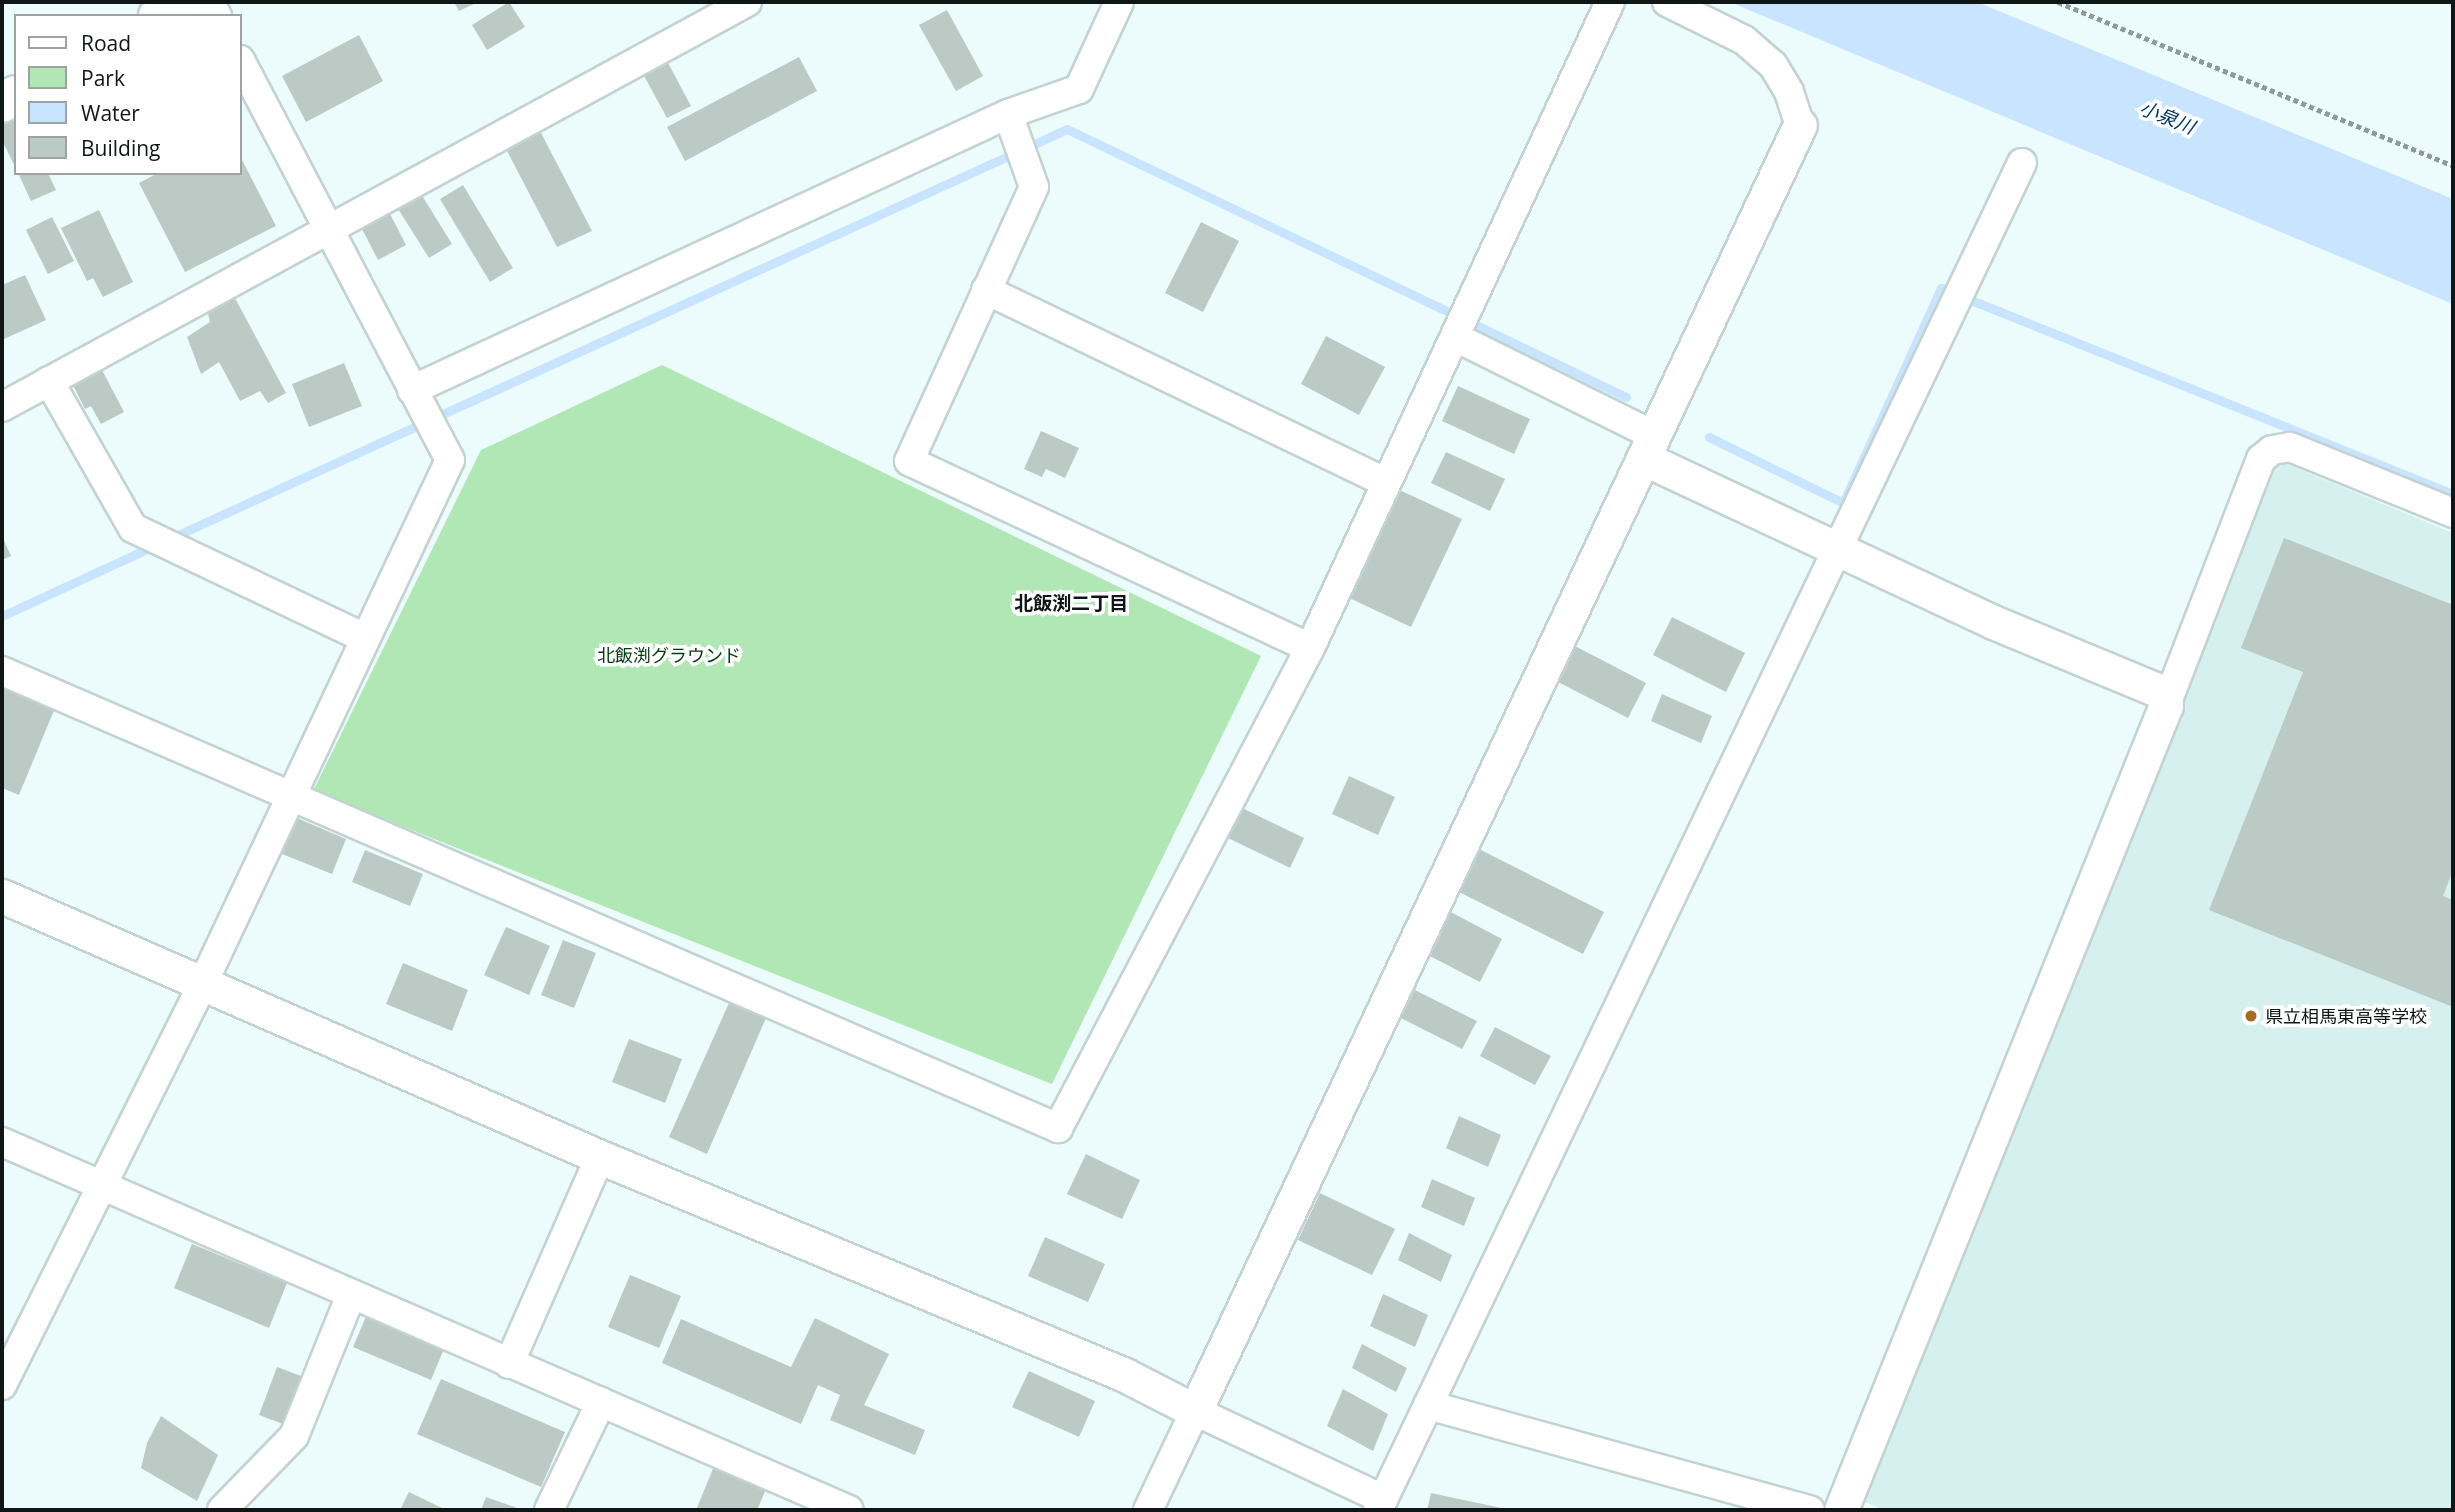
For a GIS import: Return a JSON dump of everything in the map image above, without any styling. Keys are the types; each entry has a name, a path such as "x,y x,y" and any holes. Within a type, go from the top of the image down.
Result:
{"main road":[{"path":"163,14 184,2"}],"street":[{"path":"2,407 327,227 747,2"},
{"path":"415,396 1079,89 1119,2"},
{"path":"2,671 289,798 1058,1128 1310,648 1385,482 1463,326 1610,2"},
{"path":"1148,1510 1800,125 1789,92 1773,65 1744,40 1667,2"},
{"path":"2,1385 203,983 450,460 242,64"},
{"path":"1010,119 1034,187 909,461 1310,648"},
{"path":"2,896 600,1157 1125,1375 1381,1505 1840,552 2022,163"},
{"path":"986,290 1385,482"},
{"path":"1463,326 1648,447 1840,552 2162,692 2166,705"},
{"path":"49,381 133,528 365,638"},
{"path":"1841,1510 2166,705 2260,459 2272,450 2290,447 2453,513"},
{"path":"2,1142 849,1510"},
{"path":"509,1364 600,1157"},
{"path":"222,1510 294,1436 351,1295"},
{"path":"549,1510 601,1402"},
{"path":"1428,1405 1811,1510"}],"path":[{"path":"2058,2 2453,166"}],"shaded area":[{"name":"県立相馬東高等学校","path":"2272,458 2453,533 2453,1510 1884,1510 1855,1498"}],"green space":[{"name":"北飯渕グラウンド","path":"662,365 1261,656 1052,1084 313,791 481,450"}],"water":[{"name":"小泉川","path":"1730,2 1977,2 2453,199 2453,304"}],"building":[{"path":"454,2 478,2 459,11"},
{"path":"509,2 525,27 487,50 472,25"},
{"path":"947,10 983,76 956,91 919,25"},
{"path":"359,35 383,81 306,122 282,76"},
{"path":"799,57 817,91 685,161 667,127"},
{"path":"667,61 691,106 667,118 643,74"},
{"path":"14,107 14,165 2,140 2,111"},
{"path":"539,129 592,231 557,247 504,145"},
{"path":"242,160 276,226 185,272 139,183 154,175 242,175"},
{"path":"19,175 49,175 56,190 31,201"},
{"path":"463,185 513,268 490,282 440,199"},
{"path":"418,189 452,244 429,258 395,204"},
{"path":"99,210 133,282 103,297 93,278 87,281 61,228"},
{"path":"388,210 406,245 378,260 360,225"},
{"path":"52,217 74,261 48,274 26,230"},
{"path":"1201,222 1239,241 1203,312 1165,293"},
{"path":"25,275 46,320 2,340 2,285"},
{"path":"229,287 286,393 268,403 260,391 240,401 219,362 201,374 187,337 210,322 205,300"},
{"path":"1326,336 1385,367 1359,415 1301,384"},
{"path":"344,363 362,406 309,427 292,384"},
{"path":"101,368 124,412 101,424 91,406 85,409 72,383"},
{"path":"1458,386 1530,419 1514,454 1442,421"},
{"path":"1041,431 1079,448 1065,478 1046,469 1042,477 1024,469"},
{"path":"1446,452 1505,479 1490,511 1431,483"},
{"path":"1393,487 1462,519 1411,627 1343,595"},
{"path":"2,536 11,556 2,560"},
{"path":"2284,538 2453,605 2453,870 2443,896 2453,900 2453,1007 2209,910 2303,672 2241,648"},
{"path":"1672,617 1745,653 1726,692 1653,655"},
{"path":"1575,646 1646,683 1628,718 1556,681"},
{"path":"2,688 55,708 19,795 2,788"},
{"path":"1662,694 1712,716 1701,743 1651,721"},
{"path":"1349,776 1395,797 1378,835 1332,814"},
{"path":"1240,807 1304,838 1290,868 1226,837"},
{"path":"292,816 346,839 332,874 277,852"},
{"path":"1477,848 1604,912 1583,954 1455,890"},
{"path":"365,850 423,874 410,906 352,882"},
{"path":"1445,909 1502,939 1480,982 1422,952"},
{"path":"506,927 550,946 529,995 484,975"},
{"path":"563,940 596,953 574,1008 541,995"},
{"path":"403,963 468,990 452,1031 386,1004"},
{"path":"1415,990 1477,1021 1462,1049 1401,1018"},
{"path":"729,1003 766,1018 707,1154 669,1137"},
{"path":"1495,1027 1551,1056 1535,1085 1480,1056"},
{"path":"629,1039 682,1059 665,1103 612,1082"},
{"path":"1459,1116 1501,1135 1488,1167 1446,1148"},
{"path":"1086,1154 1140,1180 1122,1219 1067,1194"},
{"path":"1432,1179 1475,1198 1464,1226 1421,1207"},
{"path":"1320,1193 1395,1229 1372,1275 1298,1240"},
{"path":"1409,1233 1452,1255 1441,1282 1398,1260"},
{"path":"1045,1237 1105,1264 1088,1302 1028,1276"},
{"path":"192,1244 287,1283 269,1328 174,1288"},
{"path":"630,1275 681,1296 659,1348 608,1327"},
{"path":"1383,1294 1428,1315 1415,1347 1370,1326"},
{"path":"368,1312 446,1344 431,1380 353,1347"},
{"path":"815,1318 889,1354 864,1405 925,1430 915,1455 830,1420 840,1395 818,1385 801,1424 662,1363 681,1319 791,1367"},
{"path":"1362,1344 1407,1368 1396,1392 1352,1368"},
{"path":"277,1367 301,1376 283,1424 259,1415"},
{"path":"1029,1371 1095,1401 1079,1437 1012,1407"},
{"path":"441,1379 565,1432 541,1487 417,1434"},
{"path":"1343,1389 1388,1414 1373,1451 1327,1426"},
{"path":"161,1416 218,1455 197,1501 141,1468 147,1443"},
{"path":"715,1464 767,1487 757,1510 696,1510"},
{"path":"409,1492 446,1510 400,1510"},
{"path":"1431,1493 1506,1509 1506,1510 1427,1510"},
{"path":"486,1497 523,1510 481,1510"}],"waterway":[{"path":"169,539 1067,129 1626,397"},
{"path":"1709,437 1843,503 1941,288 2453,494"},
{"path":"2,616 156,545"}],"place":[{"name":"県立相馬東高等学校","path":"2251,1016"}],"district":[{"name":"北飯渕二丁目","path":"1071,604"}]}
